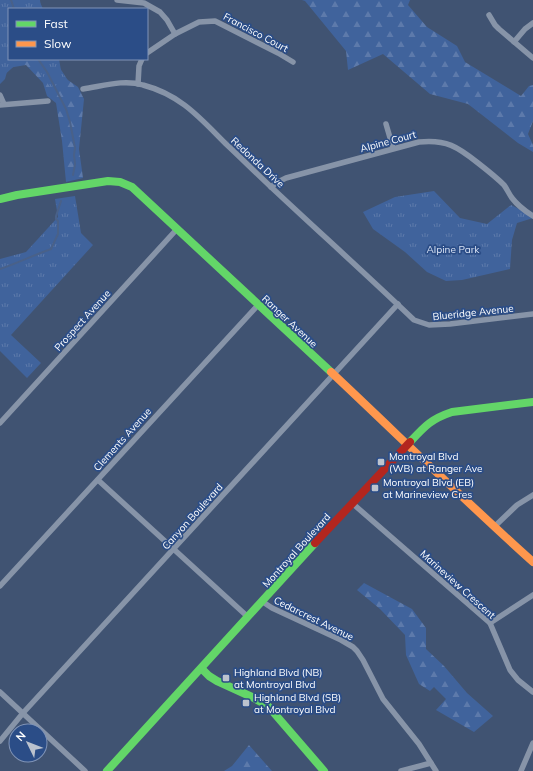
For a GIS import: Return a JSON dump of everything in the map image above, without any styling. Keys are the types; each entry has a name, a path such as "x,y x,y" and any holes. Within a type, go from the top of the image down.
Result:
{"street":[{"path":"117,0 144,3 160,12 167,20 175,34"},
{"path":"490,15 495,25 533,58"},
{"name":"Francisco Court","path":"148,52 175,34 199,22 215,21 293,62"},
{"path":"514,42 525,29 533,23"},
{"path":"138,84 139,66 142,60"},
{"name":"Redonda Drive","path":"83,89 116,83 138,84 167,94 178,100 192,110 272,187 398,304"},
{"path":"0,95 2,105 48,101"},
{"path":"386,124 393,148"},
{"name":"Alpine Court","path":"272,187 276,183 286,178 393,148 419,142 435,141 460,149 497,178 505,186 516,204 521,209 533,216"},
{"name":"Ranger Avenue","path":"0,199 108,181 127,184 132,187 407,444 494,528 533,562"},
{"name":"Prospect Avenue","path":"0,423 177,229"},
{"name":"Blueridge Avenue","path":"398,304 414,320 429,326 533,314"},
{"name":"Canyon Boulevard","path":"0,741 23,713 398,304"},
{"name":"Clements Avenue","path":"0,586 258,305"},
{"name":"Montroyal Boulevard","path":"108,771 352,503 426,425 440,416 452,412 533,402"},
{"path":"98,480 248,617"},
{"path":"494,528 517,505 533,495"},
{"name":"Marineview Crescent","path":"352,503 490,623 510,670 518,680 533,692"},
{"path":"490,623 533,595"},
{"name":"Cedarcrest Avenue","path":"263,602 272,608 353,647 363,660 383,699 418,744 436,771"},
{"path":"202,669 217,681 268,706 324,771"},
{"path":"0,692 85,771"},
{"path":"521,771 533,743"},
{"path":"401,771 431,764"}],"green space":[{"path":"0,0 39,0 43,8 8,8 8,60 59,60 62,76 78,87 84,99 79,149 83,178 66,182 56,103 47,96 43,83 26,65 8,68 5,79 0,84"},
{"path":"0,0 40,0 41,8 8,8 8,60 21,60 0,79"},
{"path":"302,0 410,0 408,5 427,27 457,46 465,62 521,96 529,86 533,85 533,121 528,134 533,145 533,152 518,143 468,104 430,94 383,54 348,70 346,51 305,1"},
{"path":"32,60 55,60 69,82 50,87"},
{"name":"Alpine Park","path":"434,191 460,218 487,224 511,205 533,216 533,218 517,223 512,240 510,269 462,280 446,281 427,272 405,252 373,229 363,212 395,197"},
{"path":"75,196 81,233 93,245 11,335 41,363 27,378 0,351 0,259 26,252 58,217 55,199"},
{"path":"364,583 412,609 426,628 426,649 444,666 467,693 493,716 474,732 436,710 446,699 434,687 430,691 419,684 406,655 405,635 380,609 357,590"},
{"path":"249,745 272,771 224,771 232,766"}],"waterway":[{"path":"11,0 14,8"},
{"path":"39,60 47,72 66,109 70,122 75,148 73,175"},
{"path":"0,269 51,249 58,234 58,221 56,216 61,201"}],"traffic: fast":[{"path":"0,199 108,181 120,182 132,187 331,372"},
{"path":"410,442 429,424 439,417 452,412 533,402"},
{"path":"107,771 315,543"},
{"path":"202,669 217,681 268,706 324,771"}],"traffic: slow":[{"path":"331,372 533,562"}],"traffic: jam":[{"path":"315,543 410,442"}],"place":[{"name":"Montroyal Blvd (WB) at Ranger Ave","path":"381,462"},
{"name":"Montroyal Blvd (EB) at Marineview Cres","path":"375,488"},
{"name":"Highland Blvd (NB) at Montroyal Blvd","path":"226,678"},
{"name":"Highland Blvd (SB) at Montroyal Blvd","path":"246,703"}]}
